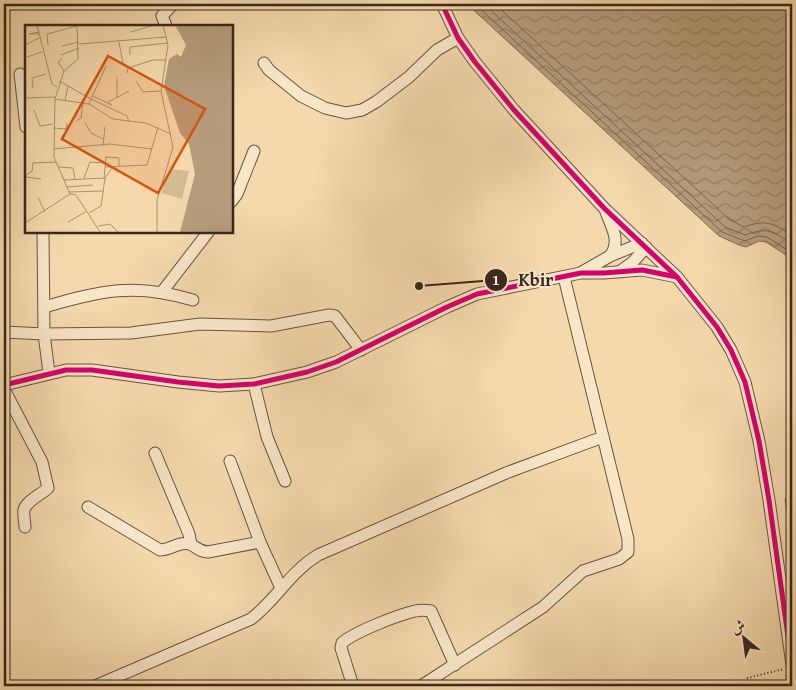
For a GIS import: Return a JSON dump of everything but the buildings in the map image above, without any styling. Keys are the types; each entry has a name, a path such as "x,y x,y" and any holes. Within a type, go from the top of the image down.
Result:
{"street":[{"path":"166,25 162,16 173,4"},
{"path":"442,4 458,38 514,110 604,208 677,277 721,333 740,368 759,442 792,666"},
{"path":"264,63 269,70 301,96 325,108 346,113 362,110 376,102 409,77 437,50 458,38"},
{"path":"20,74 25,118"},
{"path":"232,201 238,194 254,151"},
{"path":"604,208 616,240 614,250 610,256"},
{"path":"43,232 44,334 49,373"},
{"path":"162,292 203,234"},
{"path":"581,273 610,256 644,245"},
{"path":"620,271 632,262 644,245"},
{"path":"4,385 66,370 92,370 219,386 254,384 307,372 361,350 477,294 581,273 642,270 677,277"},
{"path":"421,686 544,607 583,571 619,559 628,552 628,539 564,277"},
{"path":"44,307 102,291 136,289 162,292 193,300"},
{"path":"4,332 44,334 131,333 200,324 271,326 330,315 335,316 361,350"},
{"path":"254,384 268,437 285,480"},
{"path":"4,389 42,462 48,488 26,505 24,510 25,527"},
{"path":"95,686 251,619 261,611 296,570 318,555 506,473 603,437"},
{"path":"155,453 191,544 200,552 260,542"},
{"path":"230,460 260,542 281,588"},
{"path":"88,507 160,550 166,550 183,544 191,544"},
{"path":"353,686 341,648 342,643 370,628 414,611 431,611 455,665"}],"path":[{"path":"747,678 792,666"}],"shaded area":[{"path":"792,496 792,551 785,499"}],"water":[{"path":"467,4 792,4 792,259 766,242 759,241 746,247 719,236"}],"cycle path":[{"path":"442,4 458,38 514,110 604,208 677,277 717,327 731,350 745,382 759,441 792,665"},
{"path":"4,385 66,370 92,370 219,386 254,384 307,372 336,362 477,294 581,273 642,270 677,277"}],"place":[{"name":"Kbir","path":"419,286"}]}
